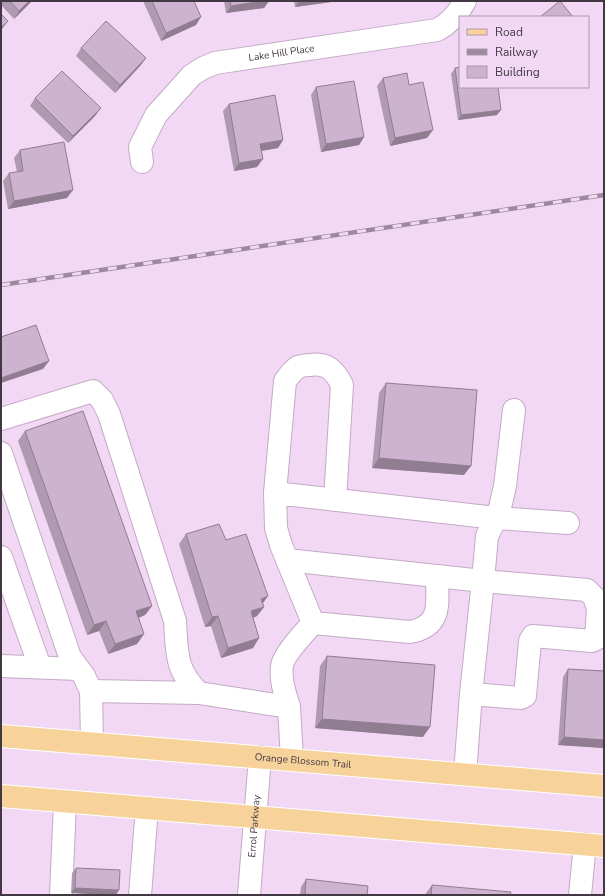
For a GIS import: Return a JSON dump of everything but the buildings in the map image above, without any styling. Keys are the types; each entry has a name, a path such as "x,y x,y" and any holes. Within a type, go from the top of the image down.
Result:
{"main road":[{"name":"Orange Blossom Trail","path":"1,736 604,786"},
{"path":"1,796 595,845"}],"street":[{"name":"Lake Hill Place","path":"142,162 140,147 156,115 192,75 203,68 215,63 437,30 456,16 465,1"},
{"path":"313,623 281,545 276,528 275,494 285,382 298,367 316,364 325,365 332,370 342,385 335,500"},
{"path":"1,419 93,391 102,400 109,414 175,622 177,656 183,675 189,684 199,693"},
{"path":"465,774 471,694 487,536 496,518 505,486 514,410"},
{"path":"1,453 70,657 91,691 92,743"},
{"path":"275,494 496,518 568,523"},
{"path":"1,557 40,667"},
{"path":"287,560 483,581 587,590 594,597 598,608 596,639 592,641 533,636 530,641 525,696 521,698 471,694"},
{"path":"313,623 410,632 420,630 432,622 436,613 437,576"},
{"path":"292,760 289,706 282,685 282,665 294,645 313,623"},
{"path":"1,666 78,669"},
{"path":"91,691 199,693 289,706"},
{"name":"Errol Parkway","path":"249,895 260,757"},
{"path":"61,895 65,802"},
{"path":"140,895 147,808"},
{"path":"580,895 595,845"}],"railway":[{"path":"1,285 604,195"}]}
